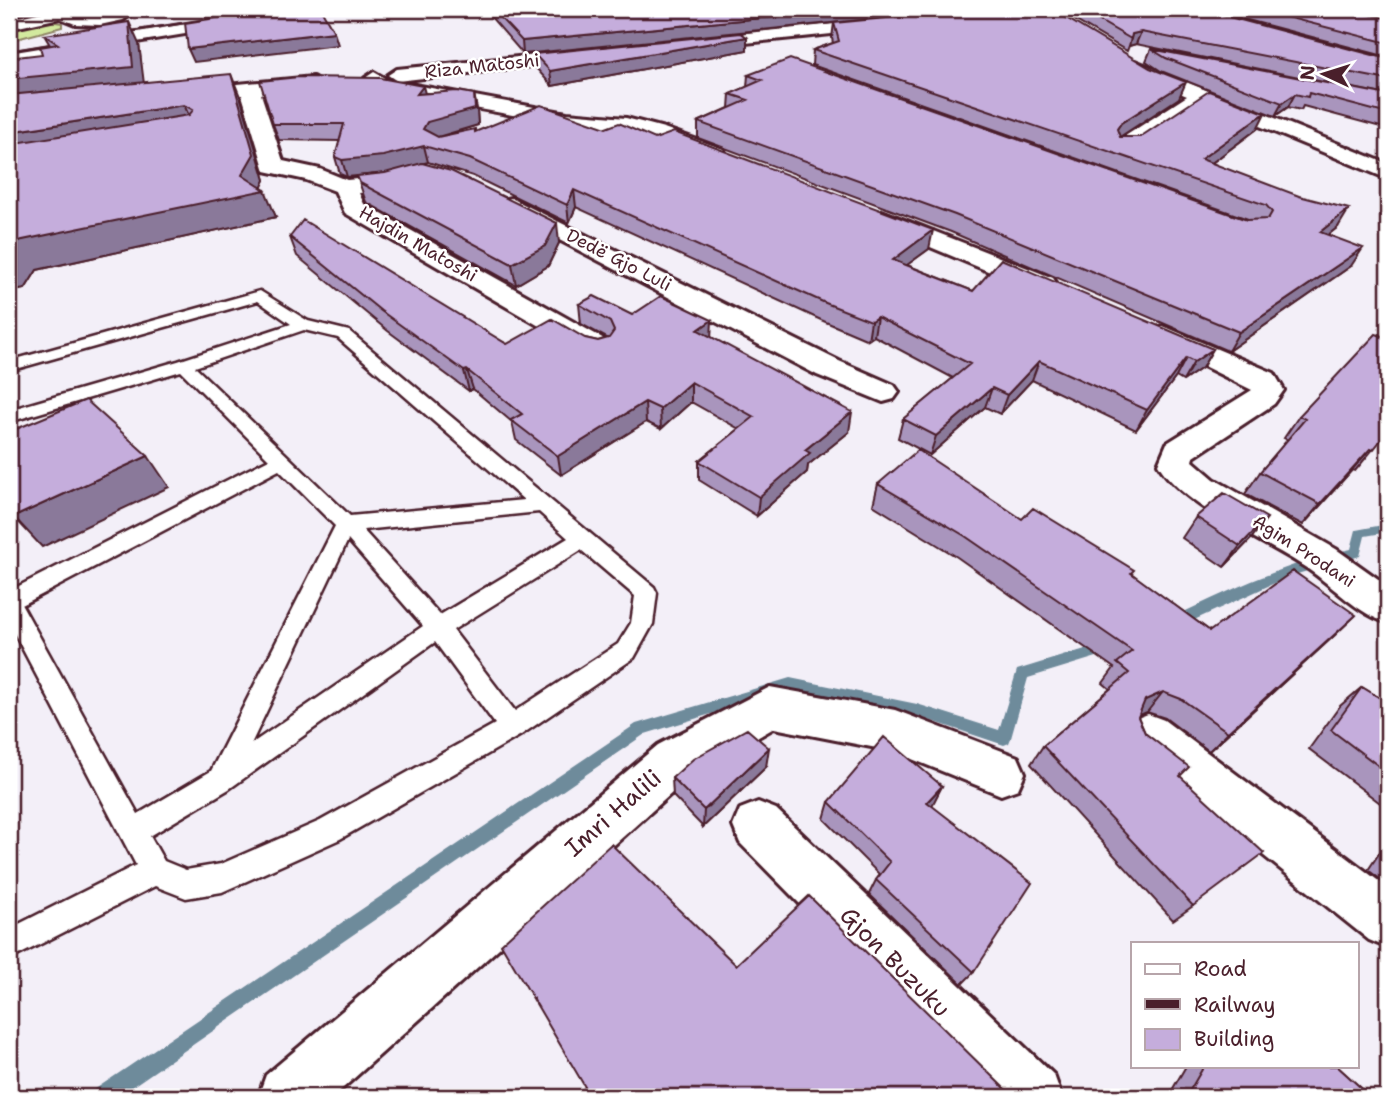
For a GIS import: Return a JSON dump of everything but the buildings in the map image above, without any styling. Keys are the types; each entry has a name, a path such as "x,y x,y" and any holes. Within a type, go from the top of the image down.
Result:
{"street":[{"path":"9,58 306,9"},
{"path":"47,38 75,26 72,13"},
{"path":"9,24 72,13 123,13"},
{"path":"9,44 98,29 123,13"},
{"path":"674,46 904,22"},
{"path":"742,38 775,56"},
{"name":"Riza Matoshi","path":"537,113 383,85 368,78 606,53"},
{"path":"1159,55 1124,56 1153,77 1388,172"},
{"path":"170,97 333,81"},
{"name":"Hajdin Matoshi","path":"250,88 273,166 312,174 345,187 354,208 600,349"},
{"path":"1124,147 1200,96"},
{"path":"501,127 537,113 625,124 657,132 735,162"},
{"path":"345,187 390,183 428,172 440,175"},
{"name":"Dedë Gjo Luli","path":"487,194 883,393"},
{"path":"852,206 1065,293"},
{"name":"Agim Prodani","path":"1139,324 1263,380 1268,390 1263,397 1179,451 1175,464 1201,488 1322,559 1388,607"},
{"name":"Imri Halili","path":"288,1097 674,760 770,707 895,731 1001,773"},
{"path":"1147,735 1388,921"},
{"name":"Gjon Buzuku","path":"758,826 1032,1097"}],"lane":[{"path":"9,366 260,296 303,326 343,334 646,593 642,624 626,652 512,727 330,830 222,878 186,884 154,871 9,602 281,461"},
{"path":"9,416 184,365 303,326"},
{"path":"184,365 346,524 438,628 512,727"},
{"path":"346,524 542,505"},
{"path":"220,779 346,524"},
{"path":"134,831 220,779 438,628 582,539"},
{"path":"9,946 154,871"}],"green space":[{"path":"49,21 62,23 62,27 9,41 9,29"}],"waterway":[{"path":"1174,623 1285,573 1356,553 1360,533 1388,528"},
{"path":"101,1097 641,729 790,684 917,710 1004,738 1022,674 1108,648"}],"railway":[{"path":"114,34 273,9"},
{"path":"9,51 69,41"}]}
